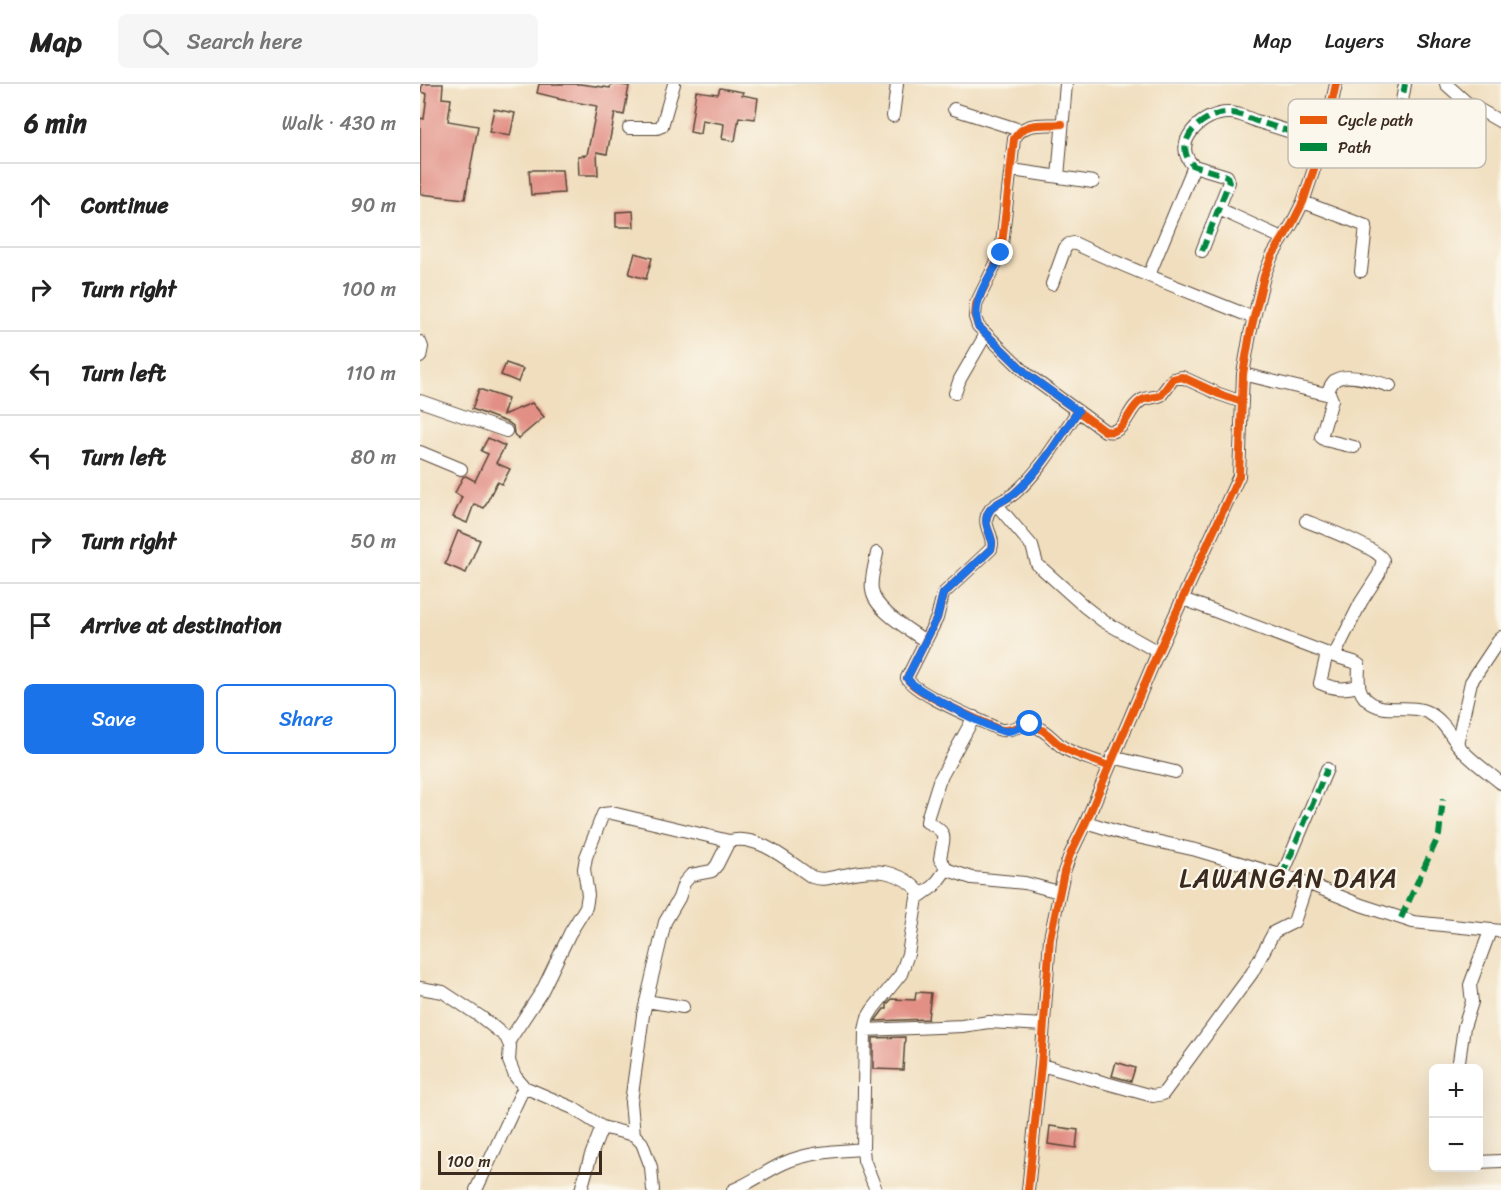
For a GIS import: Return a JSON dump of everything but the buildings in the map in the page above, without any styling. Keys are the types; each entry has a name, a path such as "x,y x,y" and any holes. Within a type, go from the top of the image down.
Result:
{"street":[{"path":"629,128 662,126 674,84"},
{"path":"893,116 897,84"},
{"path":"1058,177 1066,84"},
{"path":"1333,99 1336,84"},
{"path":"1402,99 1405,84"},
{"path":"1446,84 1464,99"},
{"path":"954,109 1020,130"},
{"path":"1202,251 1229,182 1227,176 1194,166 1190,162 1185,150 1193,127 1220,113 1236,113 1288,127"},
{"path":"1486,114 1501,122"},
{"path":"1062,124 1029,125 1020,130 1014,139 999,261 976,304 975,317 978,326 1028,375 1104,431 1112,433 1118,430 1141,400 1161,396 1173,379 1178,377 1189,379 1219,394 1242,402"},
{"path":"1149,275 1194,166"},
{"path":"1028,1190 1041,1065 1050,938 1059,892 1070,855 1086,822 1110,761 1239,476 1243,374 1264,276 1303,202 1314,168"},
{"path":"1012,170 1093,182"},
{"path":"1303,202 1366,226 1361,271"},
{"path":"1219,209 1282,238"},
{"path":"1052,284 1065,248 1074,243 1131,270 1149,275 1254,318"},
{"path":"955,393 960,379 986,334"},
{"path":"420,342 422,346 420,357"},
{"path":"1243,374 1327,393 1332,400 1321,437 1324,440 1354,447"},
{"path":"1327,393 1332,382 1342,377 1362,378 1390,386"},
{"path":"420,401 506,431"},
{"path":"1078,411 1038,468 1016,492 990,509 985,523 991,537 991,549 943,594 937,618 908,674 909,683 936,699 1004,731 1030,724 1046,732 1065,748 1110,761 1175,772"},
{"path":"420,452 461,469"},
{"path":"997,505 1032,546 1037,564 1103,621 1158,652"},
{"path":"1306,521 1354,541 1381,555 1383,560 1379,574 1330,654 1320,683 1346,690 1358,686"},
{"path":"877,553 871,588 873,599 890,616 925,641"},
{"path":"1184,599 1354,662 1359,665 1358,686 1366,699 1383,708 1392,710 1416,708 1431,714 1445,725 1467,755 1501,783"},
{"path":"1457,744 1471,682 1501,637"},
{"path":"974,717 939,782 928,816 927,822 942,831 944,835 940,860 948,870 972,878 1025,883 1059,892"},
{"path":"1282,876 1327,769"},
{"path":"653,1190 651,1167 642,1143 634,1135 602,1127 573,1107 524,1087 514,1076 509,1061 509,1041 542,991 570,933 586,907 588,883 584,869 586,856 603,814 612,813 729,841 735,839 752,841 812,877 820,879 847,874 886,872 909,880 921,894"},
{"path":"1086,822 1124,834 1196,850 1282,876 1413,922 1495,931 1470,986 1472,1002 1464,1027 1459,1064"},
{"path":"634,1135 631,1112 632,1089 646,1001 665,922 679,898 684,883 691,875 712,871 729,841"},
{"path":"876,1190 864,1160 863,1149 865,1030 868,1017 873,1009 901,974 908,954 915,902 948,870"},
{"path":"1041,1065 1153,1096 1163,1094 1252,973 1274,932 1294,922 1307,884"},
{"path":"420,988 444,992 481,1017 509,1041"},
{"path":"646,1001 683,1007"},
{"path":"865,1030 962,1026 989,1022 1044,1025"},
{"path":"476,1190 524,1087"},
{"path":"581,1190 602,1127"},
{"path":"733,1190 784,1163 804,1157 863,1149"},
{"path":"1483,1162 1501,1161"}],"marked path":[{"path":"1402,99 1405,84"},
{"path":"1202,251 1229,182 1227,176 1194,166 1187,157 1185,148 1192,130 1209,117 1233,113 1288,131"},
{"path":"1282,876 1327,769"},
{"path":"1401,918 1439,835 1443,799"}],"cycle path":[{"path":"1333,99 1336,84"},
{"path":"1062,124 1029,126 1018,133 1014,139 1001,253 976,304 975,317 978,326 1028,375 1105,431 1118,429 1137,404 1144,399 1161,395 1173,379 1182,377 1242,402"},
{"path":"1028,1190 1041,1065 1050,938 1064,872 1158,652 1239,476 1243,374 1264,276 1272,256 1303,202 1314,168"},
{"path":"1078,411 1034,474 1013,494 990,510 986,520 992,544 991,549 943,594 937,618 907,678 921,691 998,729 1034,726 1043,730 1069,751 1108,766"}],"district":[{"name":"LAWANGAN DAYA","path":"1289,878"}],"route":[{"path":"1001,253 976,304 975,317 978,326 1028,375 1078,411 1038,468 1016,492 990,509 985,523 991,537 991,549 943,594 937,618 907,678 909,683 936,699 1004,731 1030,724"}]}
